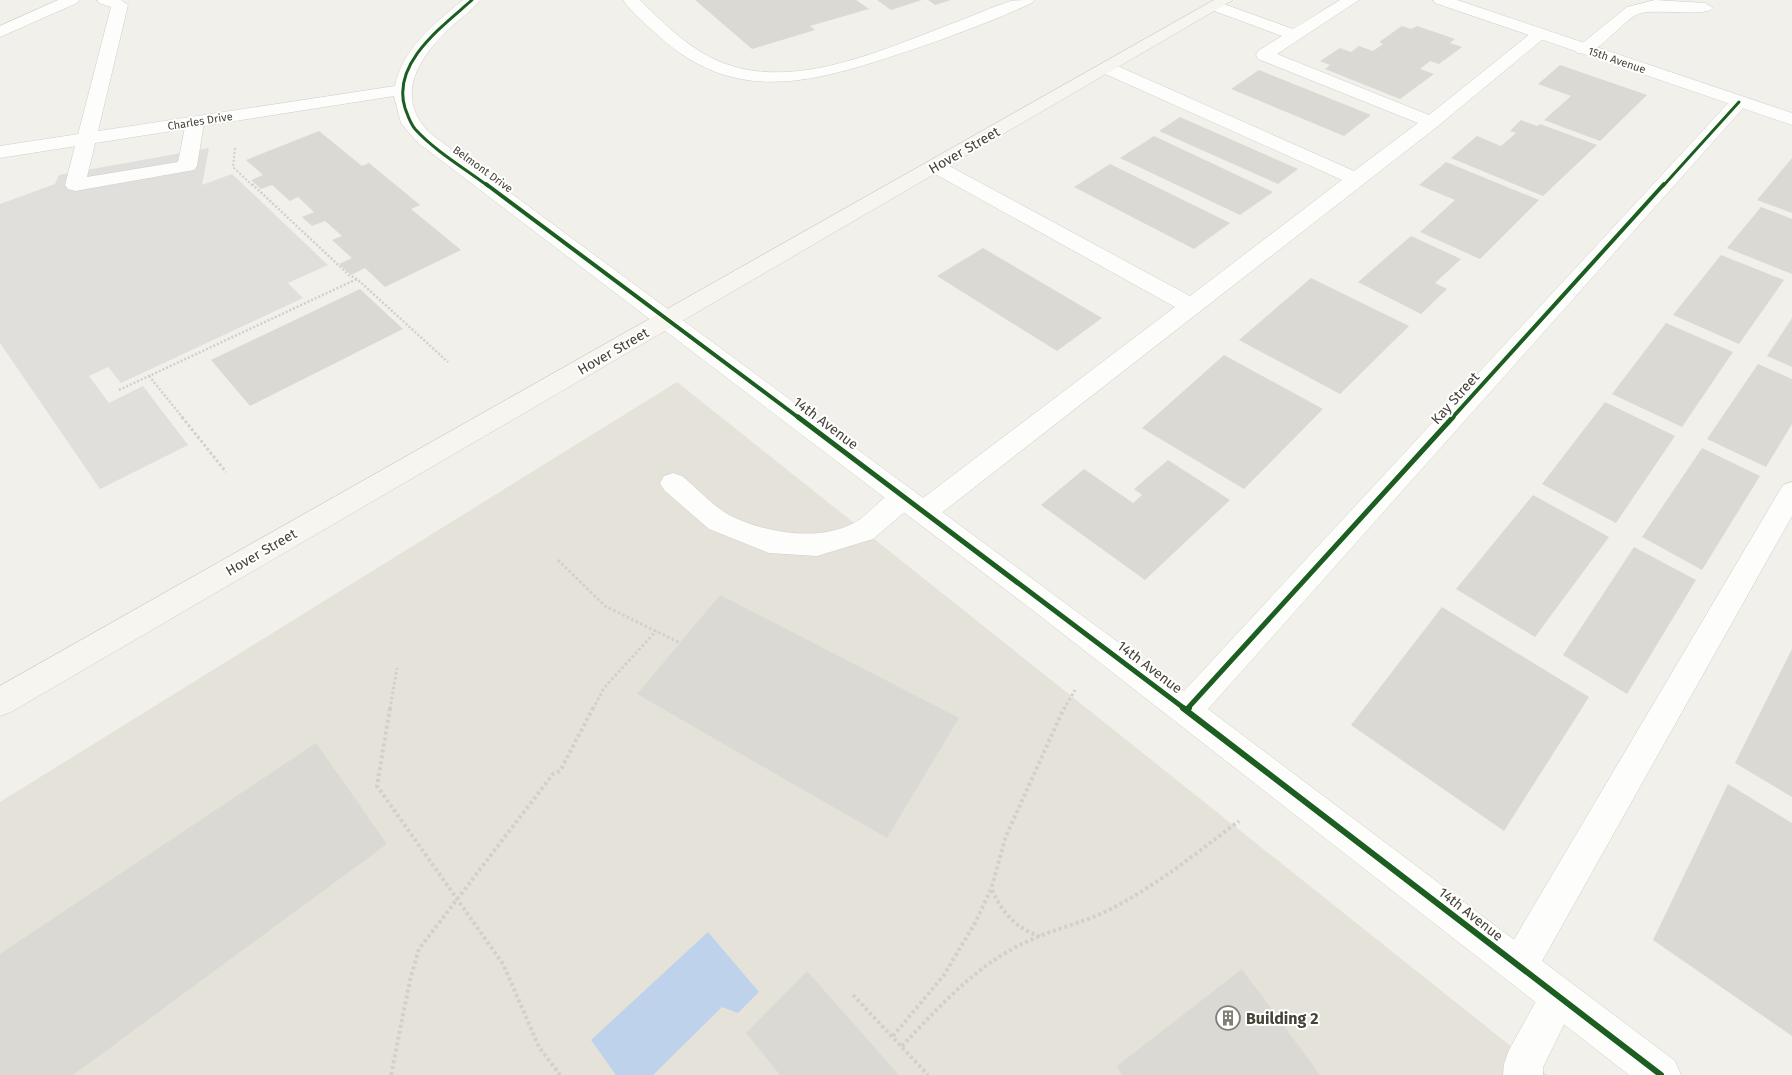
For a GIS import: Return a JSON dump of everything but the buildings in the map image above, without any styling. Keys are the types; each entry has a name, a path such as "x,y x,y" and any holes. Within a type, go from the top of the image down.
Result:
{"main road":[{"name":"Hover Street","path":"0,702 1220,3"}],"street":[{"path":"0,32 71,0"},
{"path":"105,0 120,5 75,185 187,166 195,122"},
{"path":"401,90 411,60 429,39 472,0"},
{"path":"631,0 681,45 716,67 750,76 783,78 819,74 858,62 961,27 1026,0"},
{"path":"1350,0 1264,56 1431,122"},
{"name":"15th Avenue","path":"1441,0 1792,119"},
{"path":"1220,3 1294,35"},
{"path":"1584,48 1632,10 1655,5 1705,8"},
{"path":"673,483 719,522 769,542 817,545 863,530 915,504 1191,306 1431,122 1541,34"},
{"path":"1107,68 1355,179"},
{"name":"Charles Drive","path":"0,152 401,90"},
{"name":"Belmont Drive","path":"401,90 409,121 424,138 669,319"},
{"name":"Kay Street","path":"1187,710 1739,102"},
{"path":"935,166 1191,306"},
{"name":"14th Avenue","path":"669,319 1187,710 1661,1075"},
{"path":"1519,966 1792,492"},
{"path":"1523,1075 1523,1064 1560,996"}],"path":[{"path":"236,143 233,167 348,275 358,279 448,362"},
{"path":"119,390 358,279"},
{"path":"149,376 226,472"},
{"path":"558,560 605,606 680,643"},
{"path":"390,1075 401,1032 409,974 419,949 456,898 553,774 560,771 604,688 656,631"},
{"path":"397,668 377,786 503,964 539,1047 560,1075"},
{"path":"892,1036 944,975 975,924 991,890 1006,836 1061,714 1075,690"},
{"path":"902,1046 959,986 1025,942 1110,910 1158,881 1239,821"},
{"path":"991,890 1012,923 1026,932 1041,937"},
{"path":"853,995 928,1075"}],"shaded area":[{"path":"209,148 202,185 232,174 328,265 288,283 303,298 121,383 108,367 89,376 109,403 143,386 188,445 100,489 0,343 0,204 55,184 59,175"},
{"path":"677,382 1547,1075 0,1075 0,802"}],"water":[{"path":"708,932 759,992 738,1013 722,1007 653,1075 616,1075 591,1040"}],"cycle path":[{"path":"472,0 444,24 418,52 409,68 404,84 403,101 410,123 424,138 1045,603 1661,1075"},
{"path":"1187,710 1739,102"}],"place":[{"name":"Building 2","path":"1228,1018"}]}
